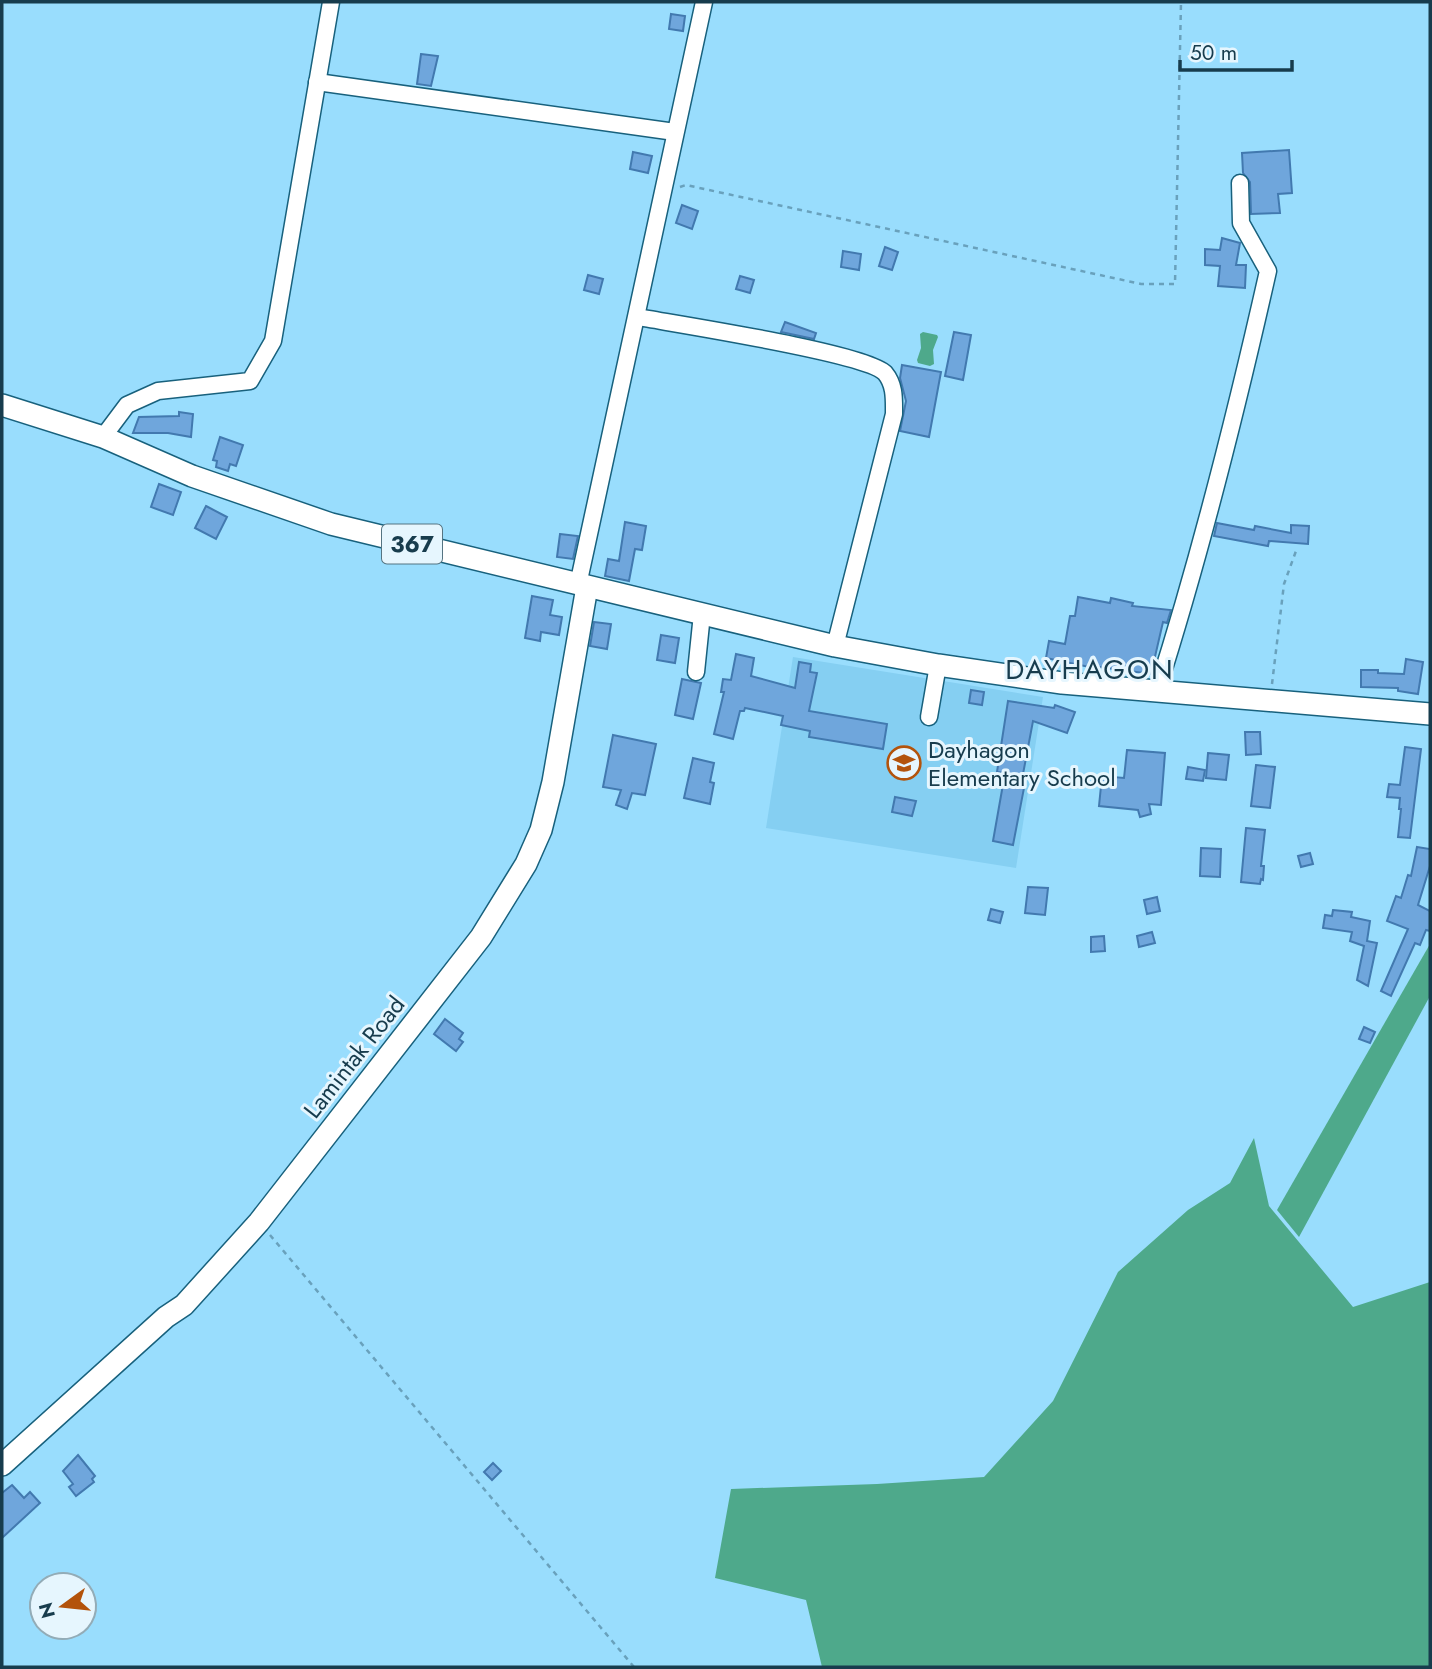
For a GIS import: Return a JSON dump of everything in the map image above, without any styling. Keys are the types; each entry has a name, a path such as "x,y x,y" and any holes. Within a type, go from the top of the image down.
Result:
{"main road":[{"name":"367","path":"2,405 103,437 192,476 331,524 835,646 1062,683 1430,714"},
{"name":"Lamintak Road","path":"2,1465 166,1317 184,1305 259,1222 481,937 526,864 541,830 553,782 583,586"}],"street":[{"path":"103,437 127,405 158,391 250,381 273,341 331,2"},
{"path":"583,586 662,191 704,2"},
{"path":"317,82 675,132"},
{"path":"1157,691 1198,556 1268,271 1241,223 1240,183"},
{"path":"638,317 846,356 884,371 894,388 894,414 835,646"},
{"path":"695,672 702,614"},
{"path":"929,717 939,665"}],"path":[{"path":"662,191 686,185 1141,284 1175,284 1181,2"},
{"path":"1268,701 1274,675 1284,584 1296,551"},
{"path":"259,1222 634,1667"}],"shaded area":[{"path":"923,332 938,337 933,350 934,364 930,366 918,363 917,360 921,348 920,334"},
{"name":"Dayhagon Elementary School","path":"793,657 1043,697 1016,868 766,828"},
{"path":"1430,944 1430,996 1299,1237 1277,1210"},
{"path":"1254,1138 1269,1206 1353,1307 1430,1282 1430,1667 822,1667 806,1600 715,1578 731,1489 984,1477 1053,1401 1118,1272 1188,1210 1230,1183"}],"building":[{"path":"671,14 685,16 683,31 669,29"},
{"path":"421,54 438,56 431,86 417,84"},
{"path":"1289,150 1292,193 1278,194 1280,213 1251,214 1250,182 1243,173 1242,153"},
{"path":"633,152 652,156 648,173 630,169"},
{"path":"682,205 698,211 692,229 676,223"},
{"path":"1222,238 1240,243 1236,265 1246,265 1245,288 1218,286 1220,266 1205,265 1205,249 1220,250"},
{"path":"885,247 898,252 892,270 879,266"},
{"path":"843,251 861,254 859,270 841,267"},
{"path":"588,275 603,279 599,294 584,290"},
{"path":"740,276 754,280 750,293 736,289"},
{"path":"785,322 816,333 814,339 781,332"},
{"path":"954,332 971,335 963,380 945,376"},
{"path":"902,365 941,372 929,437 900,431 906,401 900,378"},
{"path":"179,412 193,414 191,437 168,433 133,433 139,417 179,416"},
{"path":"220,437 243,445 236,466 230,464 228,471 216,467 217,461 213,460"},
{"path":"159,484 181,492 173,515 151,507"},
{"path":"206,506 227,517 216,539 195,528"},
{"path":"625,522 646,526 642,550 635,549 629,581 605,576 608,559 619,561"},
{"path":"1217,523 1254,530 1255,526 1291,533 1291,525 1309,526 1308,544 1269,541 1268,546 1214,536"},
{"path":"560,534 578,536 573,559 557,557"},
{"path":"532,596 553,600 550,615 562,617 559,635 541,632 540,641 525,638"},
{"path":"1078,597 1110,603 1111,598 1133,603 1132,606 1171,610 1167,623 1163,622 1151,674 1099,669 1046,658 1049,641 1065,644 1070,616 1075,616"},
{"path":"594,622 611,624 607,649 590,646"},
{"path":"661,635 679,638 675,663 657,660"},
{"path":"736,654 754,658 751,676 795,688 799,662 811,664 810,672 817,673 809,711 887,724 883,749 809,737 810,731 781,725 783,716 745,708 740,711 733,739 714,734 724,692 721,692 723,679 731,680"},
{"path":"1406,659 1423,662 1418,694 1398,691 1398,688 1361,687 1361,670 1404,674"},
{"path":"682,679 701,683 693,719 675,715"},
{"path":"971,690 984,692 982,705 969,703"},
{"path":"1008,701 1054,708 1055,705 1075,712 1067,733 1033,721 1013,845 993,841 1005,773 997,772"},
{"path":"1245,732 1260,732 1261,754 1246,755"},
{"path":"613,735 656,744 645,795 632,793 627,809 616,805 621,790 603,787"},
{"path":"1405,747 1421,749 1410,838 1398,837 1400,798 1387,797 1389,784 1400,785"},
{"path":"1127,750 1165,753 1161,805 1149,804 1151,814 1140,817 1138,810 1099,806 1102,776 1124,778"},
{"path":"1208,753 1229,755 1226,780 1206,778"},
{"path":"693,758 714,763 710,782 714,783 710,804 684,798"},
{"path":"1256,765 1275,767 1270,808 1251,806"},
{"path":"1188,767 1205,770 1203,781 1186,779"},
{"path":"895,797 916,801 912,816 892,812"},
{"path":"1246,828 1265,830 1261,866 1264,866 1263,880 1261,879 1260,884 1241,882"},
{"path":"1417,847 1430,849 1430,866 1418,905 1430,911 1430,931 1426,930 1420,945 1415,943 1391,996 1381,991 1408,929 1387,921 1396,896 1401,898 1408,875 1411,876"},
{"path":"1201,848 1221,849 1220,877 1200,876"},
{"path":"1310,853 1313,864 1301,867 1298,856"},
{"path":"1028,887 1048,888 1045,915 1025,913"},
{"path":"1157,897 1160,911 1147,914 1144,900"},
{"path":"991,909 1003,912 1000,923 988,920"},
{"path":"1333,910 1352,912 1351,917 1370,921 1367,941 1377,943 1368,986 1357,980 1364,946 1350,941 1352,932 1323,928 1325,915 1332,916"},
{"path":"1152,932 1155,943 1139,947 1137,936"},
{"path":"1104,936 1105,951 1091,952 1091,937"},
{"path":"445,1019 463,1033 459,1039 463,1042 456,1051 434,1034"},
{"path":"1364,1027 1375,1032 1370,1043 1359,1039"},
{"path":"78,1455 95,1476 92,1479 94,1482 76,1496 69,1487 73,1484 63,1471"},
{"path":"493,1463 501,1471 492,1480 484,1472"},
{"path":"12,1485 24,1498 30,1492 40,1503 2,1538 2,1493"}],"place":[{"name":"Dayhagon Elementary School","path":"904,763"}],"district":[{"name":"DAYHAGON","path":"1090,669"}]}
